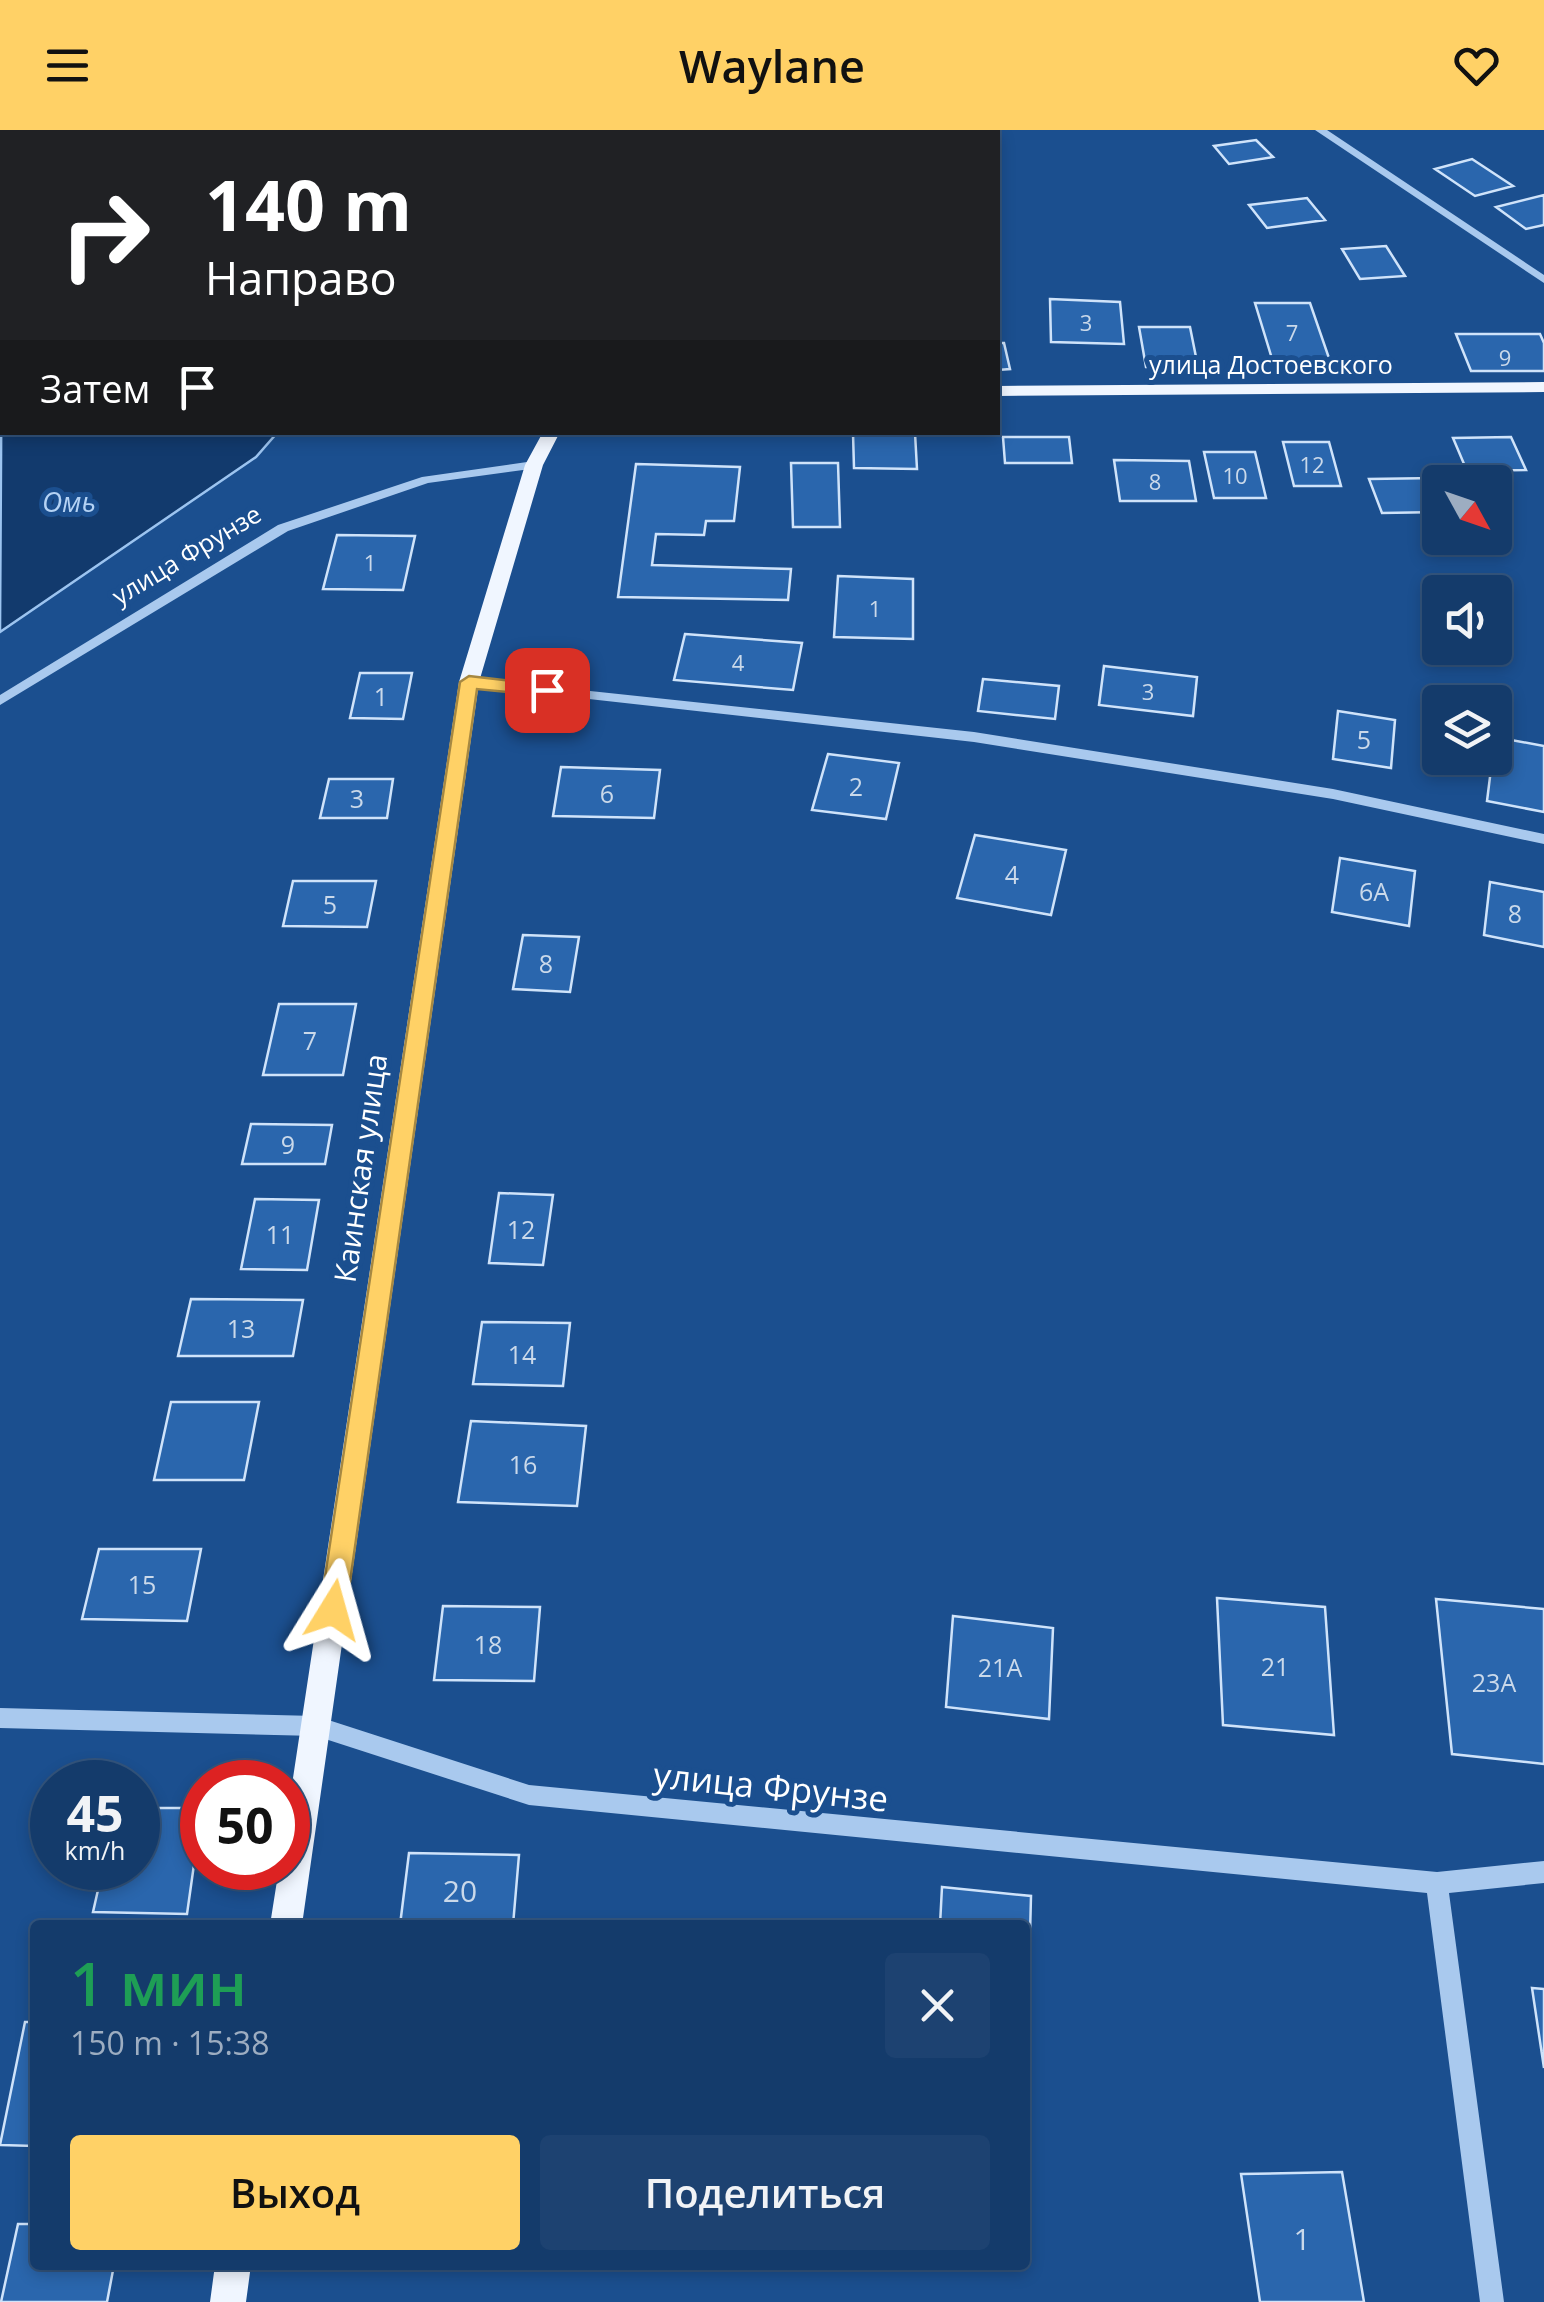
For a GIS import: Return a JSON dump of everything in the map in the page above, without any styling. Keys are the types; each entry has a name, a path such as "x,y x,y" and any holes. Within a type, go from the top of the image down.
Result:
{"main road":[{"name":"улица Достоевского","path":"1000,391 1544,387"},
{"name":"Каинская улица","path":"287,1920 469,682 534,465 550,435"},
{"path":"228,2302 233,2270"}],"street":[{"path":"1320,130 1544,280"},
{"name":"улица Фрунзе","path":"0,701 283,528 426,480 534,465"},
{"path":"469,682 974,737 1333,794 1544,839"},
{"name":"улица Фрунзе","path":"0,1718 316,1726 529,1795 1437,1883 1544,1872"},
{"path":"1437,1883 1492,2302"}],"water":[{"name":"Омь","path":"1,435 275,435 256,457 0,632"}],"building":[{"path":"1256,140 1273,157 1229,164 1214,146"},
{"path":"1472,159 1513,186 1475,196 1435,169"},
{"path":"1544,195 1544,225 1526,229 1496,207"},
{"path":"1307,198 1325,220 1267,228 1249,205"},
{"path":"1386,246 1405,276 1360,279 1342,249"},
{"path":"1050,299 1120,302 1124,344 1051,342"},
{"path":"1255,303 1310,303 1330,361 1273,362"},
{"path":"1139,327 1190,327 1198,367 1146,367"},
{"path":"1456,334 1540,334 1544,343 1544,371 1471,371"},
{"path":"1000,343 1004,343 1010,369 1000,370"},
{"path":"853,435 915,435 917,469 854,468"},
{"path":"1003,437 1069,437 1072,463 1005,463"},
{"path":"1511,437 1526,470 1512,470 1512,465 1464,465 1453,438"},
{"path":"1283,442 1329,442 1341,486 1294,486"},
{"path":"1204,452 1255,452 1266,498 1214,498"},
{"path":"1114,460 1189,461 1196,501 1120,501"},
{"path":"791,463 838,463 840,527 793,527"},
{"path":"636,464 740,467 734,521 706,521 704,535 656,534 652,565 791,569 788,600 618,597"},
{"path":"1422,478 1422,512 1382,513 1369,479"},
{"path":"337,535 415,536 403,590 323,589"},
{"path":"838,576 913,579 913,639 834,637"},
{"path":"685,634 802,643 793,690 674,680"},
{"path":"1104,666 1197,677 1193,716 1099,705"},
{"path":"360,673 412,673 403,719 350,718"},
{"path":"983,679 1059,686 1055,719 978,711"},
{"path":"1338,711 1395,720 1391,768 1333,759"},
{"path":"1512,740 1544,746 1544,812 1487,801 1490,775 1512,775"},
{"path":"828,754 899,763 886,819 812,810"},
{"path":"561,767 660,770 654,818 553,816"},
{"path":"329,779 393,779 387,818 320,818"},
{"path":"975,835 1066,850 1051,915 957,898"},
{"path":"1340,858 1415,871 1409,926 1332,912"},
{"path":"293,881 376,881 367,927 283,926"},
{"path":"1490,882 1544,892 1544,947 1484,935"},
{"path":"523,935 579,937 570,992 513,989"},
{"path":"279,1004 356,1004 343,1075 263,1075"},
{"path":"251,1124 332,1125 325,1164 242,1164"},
{"path":"499,1193 553,1195 543,1265 489,1263"},
{"path":"255,1199 319,1200 307,1270 241,1269"},
{"path":"191,1299 303,1300 293,1356 178,1356"},
{"path":"482,1322 570,1323 563,1386 473,1384"},
{"path":"171,1402 259,1402 244,1480 154,1480"},
{"path":"471,1421 586,1426 577,1506 458,1502"},
{"path":"99,1549 201,1549 187,1621 82,1619"},
{"path":"1217,1598 1325,1607 1334,1735 1223,1725"},
{"path":"1436,1599 1544,1609 1544,1764 1452,1754"},
{"path":"443,1606 540,1607 534,1681 434,1680"},
{"path":"953,1616 1053,1628 1049,1719 946,1707"},
{"path":"160,1808 180,1808 180,1890 190,1890 187,1914 93,1912 98,1890 160,1890"},
{"path":"409,1853 519,1855 513,1920 401,1920"},
{"path":"942,1887 1031,1896 1030,1935 1030,1920 940,1920"},
{"path":"1532,1988 1544,1989 1544,2068"},
{"path":"25,2022 30,2022 30,2146 0,2145"},
{"path":"1342,2172 1364,2302 1260,2302 1241,2174"},
{"path":"18,2224 30,2224 30,2270 113,2270 107,2302 1,2302"}],"route":[{"path":"333,1610 469,682 547,690"}]}
